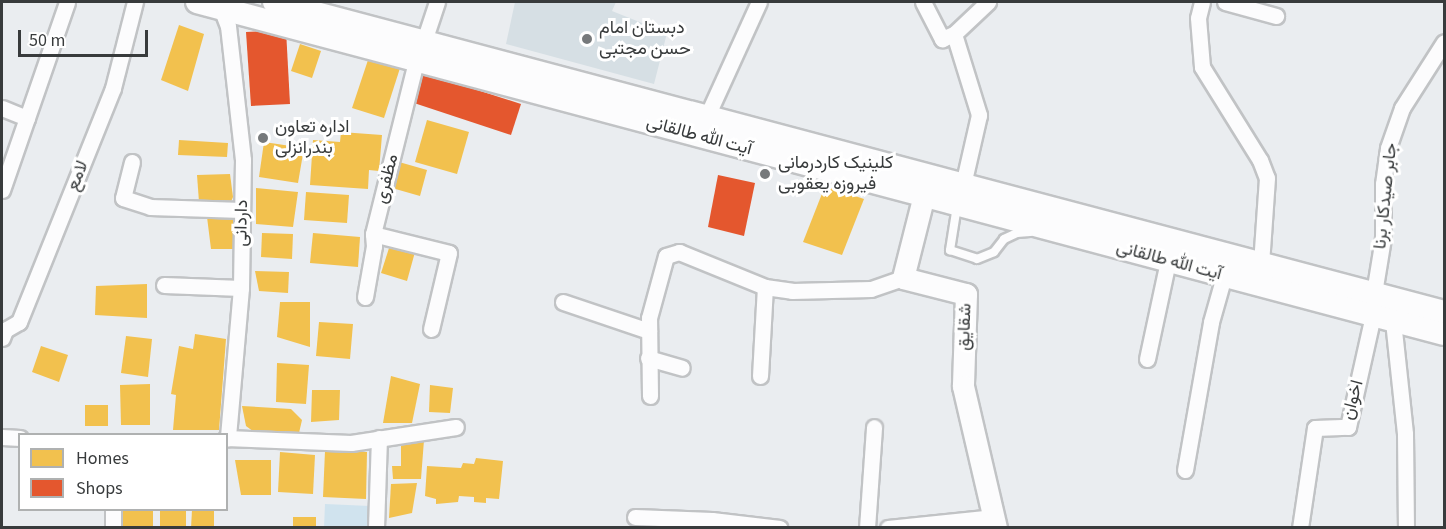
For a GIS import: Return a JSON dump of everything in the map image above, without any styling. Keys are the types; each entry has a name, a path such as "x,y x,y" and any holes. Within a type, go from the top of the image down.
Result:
{"main road":[{"name":"آیت الله طالقانی","path":"197,2 707,116 926,186"},
{"name":"آیت الله طالقانی","path":"275,2 420,51 926,186 1261,264 1444,334"},
{"name":"آیت الله طالقانی","path":"960,195 1044,228 1224,276 1380,310 1444,312"}],"street":[{"path":"2,190 67,2"},
{"name":"لامع","path":"2,338 5,330 20,322 113,88 135,2"},
{"name":"مظفری","path":"365,297 374,246 373,234 420,51 437,2"},
{"path":"707,116 759,2"},
{"path":"923,2 942,39 954,34 988,2"},
{"path":"1202,2 1198,18 1202,67 1260,160 1266,178 1261,264"},
{"path":"1225,2 1276,16"},
{"name":"داردانی","path":"222,8 228,26 243,160 241,288 227,433"},
{"path":"954,34 980,115 960,195"},
{"name":"جابر صیدکار برنا","path":"1380,310 1383,184 1388,148 1402,108 1444,42"},
{"path":"2,108 27,118"},
{"path":"132,162 123,198 150,207 242,210"},
{"path":"650,396 649,318 666,256 679,252 765,287 792,291 836,292 871,289 903,278 926,186"},
{"path":"373,234 449,253 431,329"},
{"path":"1147,359 1168,261"},
{"path":"1185,470 1211,322 1224,276"},
{"name":"شقایق","path":"903,278 966,294 963,386 995,522"},
{"path":"164,285 241,288"},
{"path":"760,376 765,287"},
{"path":"563,302 649,331"},
{"path":"1380,310 1405,434 1406,528"},
{"name":"اخوان","path":"1300,528 1315,428 1348,427 1380,310"},
{"path":"648,358 682,368"},
{"path":"228,438 351,443 456,427"},
{"path":"867,528 874,427"},
{"path":"2,437 18,438"},
{"path":"376,528 380,438"},
{"path":"113,511 113,528"},
{"path":"634,517 712,520 780,528"},
{"path":"888,528 995,522"}],"lane":[{"path":"960,195 950,250 977,259 994,252 1004,239 1017,233 1044,228"}],"shaded area":[{"name":"دبستان امام حسن مجتبی","path":"515,2 616,2 612,11 667,33 654,84 506,44"},
{"path":"325,504 370,506 369,527 324,528"}],"building: Homes":[{"path":"179,25 204,34 188,91 161,80"},
{"path":"300,44 321,51 312,78 291,71"},
{"path":"370,54 401,65 384,118 352,108"},
{"path":"427,120 469,132 457,174 415,162"},
{"path":"341,132 382,135 379,171 369,170 368,189 310,185 313,140 340,142"},
{"path":"179,140 228,143 227,157 178,155"},
{"path":"264,142 304,148 298,183 259,177"},
{"path":"399,162 427,170 420,196 392,188"},
{"path":"230,174 233,197 228,209 199,202 197,175"},
{"path":"825,186 864,199 842,255 803,242"},
{"path":"256,188 298,192 293,227 256,224"},
{"path":"306,192 349,195 347,223 304,220"},
{"path":"207,217 235,217 235,249 211,249"},
{"path":"262,233 293,234 292,259 261,257"},
{"path":"313,233 360,237 358,267 310,263"},
{"path":"390,245 415,252 407,281 381,273"},
{"path":"255,271 289,272 288,293 259,291"},
{"path":"147,284 147,318 95,315 96,286"},
{"path":"280,302 310,302 310,347 277,337"},
{"path":"319,322 353,324 350,359 316,356"},
{"path":"195,334 226,339 219,430 173,430 176,395 171,394 179,346 193,349"},
{"path":"126,336 152,339 148,377 121,373"},
{"path":"41,346 68,355 59,382 32,372"},
{"path":"277,363 309,365 306,404 276,402"},
{"path":"391,376 420,384 412,423 383,423"},
{"path":"150,384 150,425 121,425 120,385"},
{"path":"430,385 453,388 450,413 429,412"},
{"path":"312,390 340,390 339,420 311,422"},
{"path":"85,405 108,405 108,426 85,426"},
{"path":"242,406 291,409 302,420 299,433 254,432 246,426"},
{"path":"401,440 424,440 421,479 393,479 392,466 401,466"},
{"path":"325,451 367,452 366,499 323,497"},
{"path":"280,452 315,455 313,494 278,492"},
{"path":"476,458 503,461 499,499 486,498 486,503 474,502 474,497 459,496 458,502 436,504 436,499 425,496 427,466 461,468 463,463 474,464"},
{"path":"235,460 271,460 271,495 241,495"},
{"path":"417,483 412,513 389,518 391,484"},
{"path":"123,511 153,511 153,528 123,528"},
{"path":"160,511 186,511 186,528 160,528"},
{"path":"192,511 214,511 214,528 191,528"},
{"path":"293,517 316,517 316,528 293,528"}],"building: Shops":[{"path":"286,30 290,104 251,106 246,32"},
{"path":"421,72 521,104 511,135 411,102"},
{"path":"718,175 755,183 744,236 708,227"}],"place":[{"name":"دبستان امام حسن مجتبی","path":"587,39"},
{"name":"اداره تعاون بندرانزلی","path":"263,138"},
{"name":"کلینیک کاردرمانی فیروزه یعقوبی","path":"765,174"}]}
